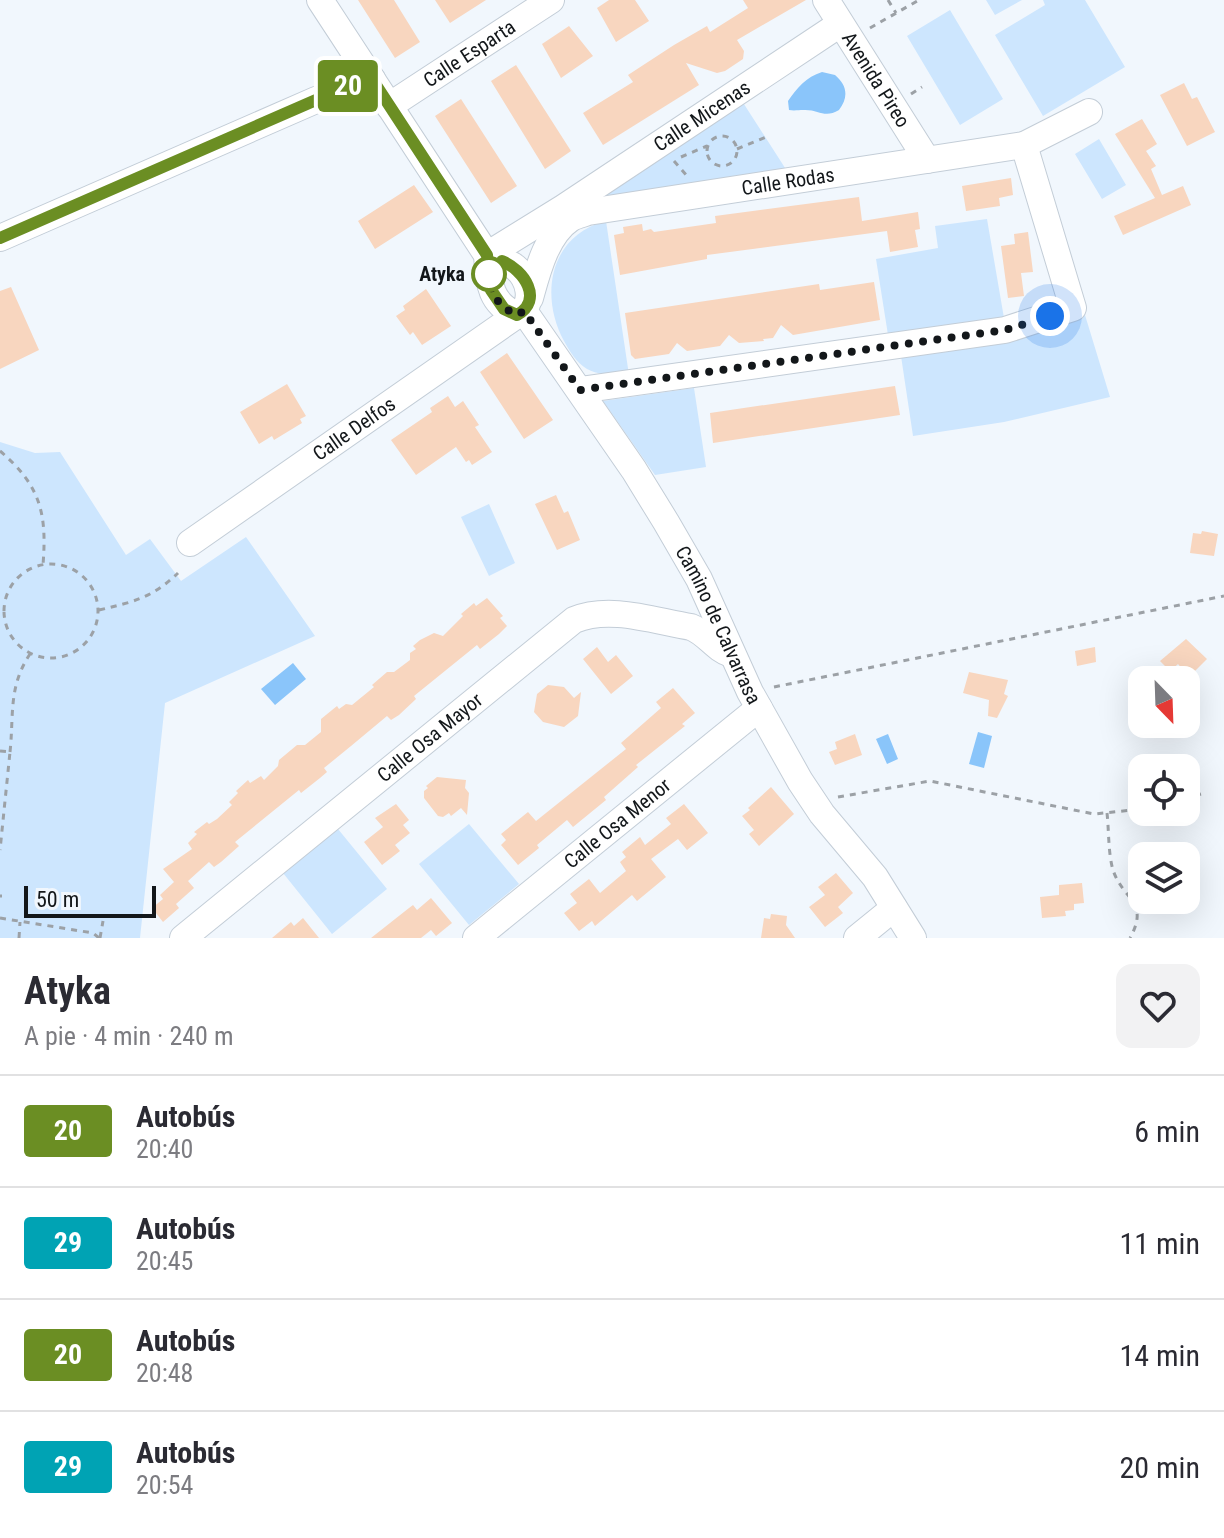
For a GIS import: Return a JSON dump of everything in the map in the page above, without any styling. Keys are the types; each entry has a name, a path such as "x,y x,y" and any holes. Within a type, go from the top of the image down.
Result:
{"street":[{"path":"320,0 493,263 491,290 504,309 524,308"},
{"name":"Calle Esparta","path":"389,106 551,0"},
{"name":"Avenida Pireo","path":"826,0 927,160"},
{"name":"Calle Micenas","path":"493,263 846,32"},
{"path":"0,238 316,100 372,79"},
{"name":"Calle Rodas","path":"566,213 1024,145 1089,112"},
{"path":"580,390 1005,330 1073,308 1024,145"},
{"path":"524,308 544,256 566,213"},
{"path":"493,263 513,266 525,277 524,308"},
{"name":"Camino de Calvarrasa","path":"524,308 634,470 686,556 740,679 815,805 875,877 913,938"},
{"name":"Calle Delfos","path":"190,543 524,308"},
{"name":"Calle Osa Mayor","path":"183,938 574,620 605,612 701,631 721,651 740,679"},
{"name":"Calle Osa Menor","path":"476,938 737,725 740,679"},
{"path":"857,938 894,908"}],"path":[{"path":"888,0 896,13"},
{"path":"846,32 896,13 919,0"},
{"path":"667,159 674,160 724,137 733,141 737,149"},
{"path":"708,146 708,155 718,165 731,163 737,149 766,137"},
{"path":"674,160 686,172 688,180"},
{"path":"0,451 16,465 42,509 45,530 43,565"},
{"path":"43,565 66,566 76,571 93,588 99,610 94,631 81,648 72,654 51,659 30,654 12,638 4,617 8,593 22,575 43,565"},
{"path":"99,610 139,600 160,590 178,573"},
{"path":"740,679 1224,596"},
{"path":"0,850 15,685 20,669 30,654"},
{"path":"0,751 10,752"},
{"path":"815,805 836,797 930,781 1094,814 1128,811"},
{"path":"1107,813 1113,870 1136,905 1138,923 1130,938"},
{"path":"0,918 93,933 99,938 103,921"},
{"path":"19,938 20,922"},
{"path":"75,931 75,938"}],"shaded area":[{"path":"986,0 1022,0 995,15"},
{"path":"1043,0 1085,0 1125,67 1043,116 995,35 1045,5"},
{"path":"950,10 1003,99 960,125 907,36"},
{"path":"742,101 787,171 601,198 602,193"},
{"path":"1099,139 1126,185 1102,199 1075,154"},
{"path":"987,219 1004,318 888,335 876,259 938,248 935,226"},
{"path":"606,221 629,375 597,373 580,363 564,341 552,305 555,269 562,253 572,239 587,228"},
{"path":"1085,315 1110,397 1004,422 913,436 901,356 1005,340"},
{"path":"694,388 706,467 655,475 603,401"},
{"path":"0,442 35,453 60,452 126,555 150,539 181,581 246,537 315,636 165,703 140,938 0,938"},
{"path":"489,504 515,563 489,576 461,517"},
{"path":"469,824 519,884 469,925 419,864"},
{"path":"338,829 387,889 332,934 283,873"}],"water":[{"path":"822,72 835,75 844,87 845,96 839,110 825,114 789,110 788,101 798,87"},
{"path":"293,663 306,679 275,705 261,689"},
{"path":"978,732 992,736 984,768 969,764"},
{"path":"888,734 898,759 887,764 876,739"}],"building":[{"path":"358,0 394,0 420,42 395,58"},
{"path":"435,0 486,0 450,23"},
{"path":"609,0 635,0 649,21 616,42 597,8"},
{"path":"743,0 806,0 737,40 744,51 743,59 725,71 717,73 686,63 699,85 603,145 583,113 633,82 628,75 674,45 707,26 710,32 748,8"},
{"path":"569,26 593,56 561,78 542,44"},
{"path":"516,65 571,151 545,169 491,81"},
{"path":"1184,83 1192,99 1197,97 1215,132 1187,146 1160,95"},
{"path":"461,99 517,186 491,203 435,116"},
{"path":"1142,119 1157,144 1146,151 1156,166 1151,169 1162,195 1183,186 1191,205 1123,235 1114,216 1155,198 1115,134"},
{"path":"1011,178 1013,195 999,198 1000,206 966,211 962,186"},
{"path":"414,185 433,212 375,249 358,221"},
{"path":"859,197 862,221 918,212 920,229 915,230 918,247 890,252 887,231 707,255 707,259 620,275 614,235 624,233 623,227 642,224 643,231 651,229 654,232 716,223 715,216"},
{"path":"1028,232 1033,272 1021,273 1024,296 1008,298 1001,246 1015,244 1014,234"},
{"path":"874,282 880,320 793,335 781,325 773,338 764,341 739,343 729,335 720,346 687,351 677,343 669,354 635,359 631,355 625,313 819,284 820,290"},
{"path":"11,287 39,350 0,369 0,291"},
{"path":"426,289 451,326 422,345 396,316 405,310 403,306"},
{"path":"507,353 553,420 524,439 480,372"},
{"path":"287,384 306,416 300,419 302,423 274,440 272,436 259,444 240,412"},
{"path":"895,386 900,415 713,443 710,413"},
{"path":"448,396 455,407 463,401 479,425 475,427 492,452 472,465 469,460 466,462 456,447 416,475 391,440 432,412 430,408"},
{"path":"556,495 564,513 568,511 580,540 557,550 535,504"},
{"path":"1202,531 1218,534 1214,556 1190,553 1193,533 1201,534"},
{"path":"487,598 503,616 500,618 507,626 499,634 480,649 477,645 414,696 416,699 399,715 391,720 387,716 324,768 327,772 320,778 301,793 299,790 235,842 239,846 221,862 214,867 209,862 188,881 194,888 176,904 179,908 163,922 152,908 163,899 160,895 174,882 163,869 192,849 188,843 197,834 194,832 217,819 232,805 229,802 238,793 236,791 248,780 250,783 261,776 264,780 278,766 279,760 297,745 305,745 321,732 321,719 337,706 339,709 346,704 352,705 387,672 394,672 410,660 410,653 416,649 413,646 420,640 434,633 443,636 463,616 461,614 474,603 476,606"},
{"path":"1186,639 1207,659 1200,666 1165,666 1160,661"},
{"path":"597,647 608,662 616,655 633,676 611,694 583,659"},
{"path":"1095,647 1096,662 1077,666 1075,651"},
{"path":"969,672 1008,680 1004,694 1008,696 997,718 988,716 989,700 963,693"},
{"path":"548,685 564,687 574,698 581,692 578,716 564,727 543,722 534,712 537,694"},
{"path":"673,688 695,713 682,724 685,726 636,765 638,767 604,797 606,800 573,827 567,820 518,865 501,845 506,840 501,834 528,812 536,821 626,749 621,743 661,708 656,702"},
{"path":"855,734 862,755 835,765 829,752 837,749 835,742"},
{"path":"437,777 466,780 465,788 469,793 467,815 461,808 451,816 449,813 438,816 424,798 426,786"},
{"path":"771,787 794,814 759,846 749,834 754,830 742,816"},
{"path":"396,804 409,820 403,825 410,833 395,845 400,851 382,865 364,842 383,827 375,818"},
{"path":"684,804 708,833 687,850 678,839 651,859 666,877 637,901 632,895 595,926 592,921 579,931 564,913 577,903 570,894 589,879 600,893 626,871 620,862 626,857 622,852 640,837 645,845 671,824 666,818"},
{"path":"836,873 853,893 838,907 843,913 825,927 809,907 825,895 818,887"},
{"path":"1082,883 1084,903 1074,904 1074,910 1065,911 1066,916 1042,918 1040,897 1059,895 1059,885"},
{"path":"431,898 452,923 436,936 431,930 421,938 371,938 413,905 417,910"},
{"path":"771,914 787,916 786,925 795,938 761,938 764,918 770,919"},
{"path":"303,918 319,938 272,938 291,922 294,926"}],"bus line":[{"name":"20","path":"0,238 348,86 372,79 487,255 491,290 504,309 517,315 524,311 530,298 525,277 502,261"}],"place":[{"name":"Atyka","path":"489,274"}],"route":[{"path":"489,274 491,290 504,309 517,315 524,311 580,390 1005,330 1050,316"}]}
